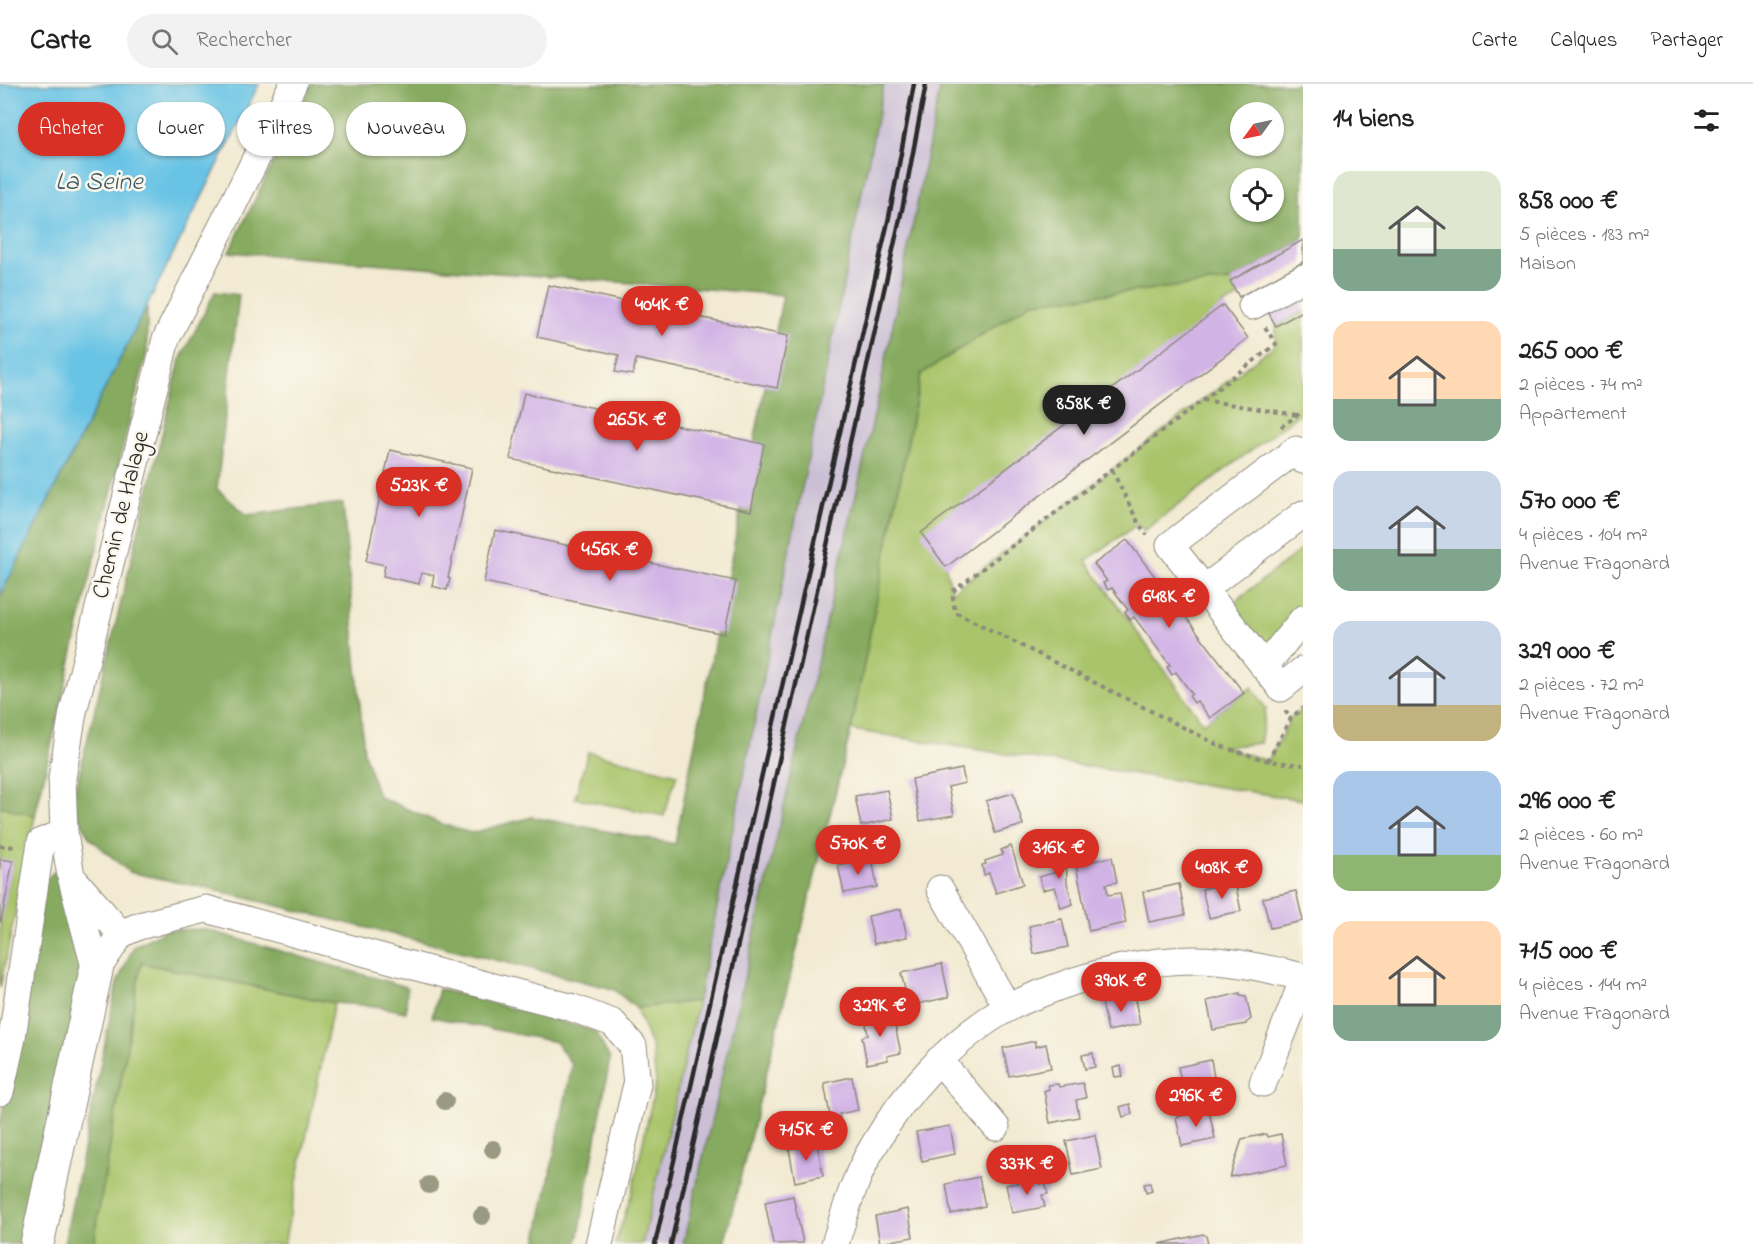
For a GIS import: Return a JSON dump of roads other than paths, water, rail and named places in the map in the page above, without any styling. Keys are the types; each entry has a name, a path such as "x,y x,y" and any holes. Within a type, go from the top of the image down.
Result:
{"main road":[{"path":"37,1244 96,970"}],"street":[{"name":"Chemin de Halage","path":"96,970 71,876 64,833 62,778 73,712 166,339 293,84"},
{"path":"1252,306 1303,278"},
{"path":"1303,460 1296,450 1170,545 1281,688 1303,670"},
{"path":"1204,589 1303,514"},
{"path":"1264,667 1303,619"},
{"path":"0,1092 12,1038 41,842 64,833"},
{"path":"71,876 122,934"},
{"path":"940,889 1008,1008"},
{"path":"96,970 122,934 138,926 206,909 570,1007 613,1023 633,1046 637,1084 599,1244"},
{"path":"835,1244 849,1199 872,1147 898,1109 939,1060 972,1032 1008,1008 1061,985 1105,971 1152,962 1197,960 1244,964 1303,979 1263,1083"},
{"path":"939,1060 996,1127"}],"water":[{"name":"La Seine","path":"0,84 259,84 250,102 237,102 237,127 225,151 225,102 137,102 137,156 223,156 0,596"}],"railway":[{"path":"655,1244 889,217 914,84"},
{"path":"671,1244 903,205 926,84"}]}
